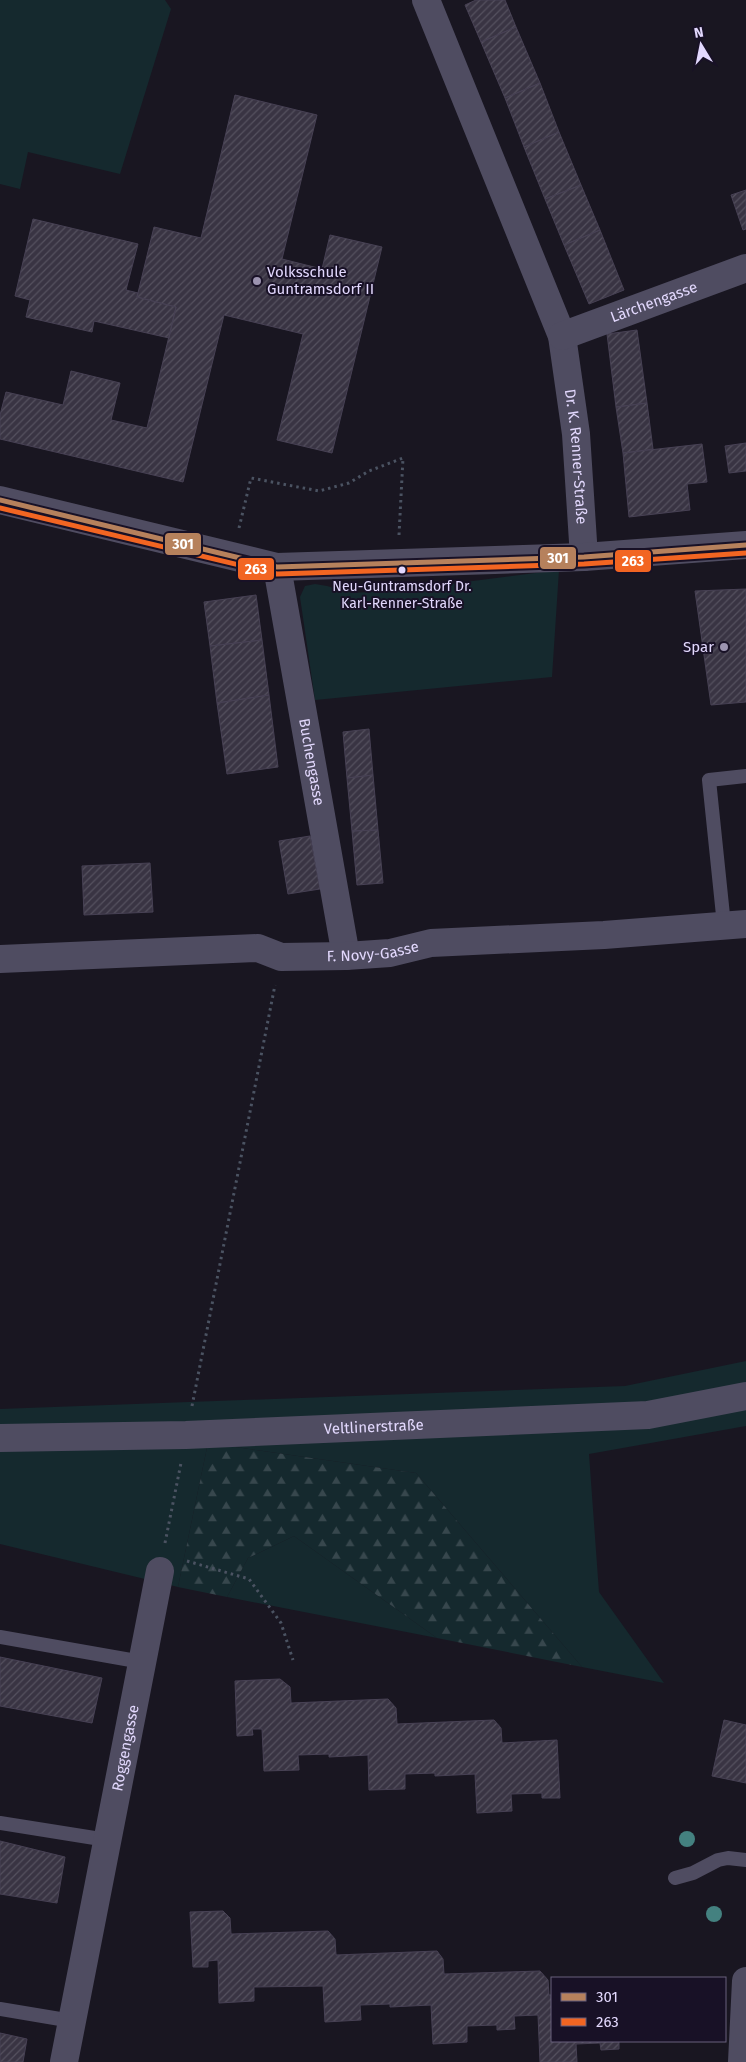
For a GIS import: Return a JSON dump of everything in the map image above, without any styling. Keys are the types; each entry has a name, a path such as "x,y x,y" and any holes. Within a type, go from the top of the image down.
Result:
{"street":[{"name":"Dr. K. Renner-Straße","path":"426,0 562,336 576,434 584,557"},
{"name":"Lärchengasse","path":"562,336 746,268"},
{"path":"0,500 277,567 584,557 746,545"},
{"name":"Buchengasse","path":"277,567 346,956"},
{"name":"F. Novy-Gasse","path":"0,959 258,948 281,957 346,956 390,953 431,943 604,936 735,924"},
{"name":"Veltlinerstraße","path":"0,1438 186,1434 648,1415 746,1396"},
{"name":"Roggengasse","path":"64,2062 161,1563"},
{"path":"742,2062 746,1981"}],"lane":[{"path":"735,924 709,780 746,776"},
{"path":"0,1637 142,1662"},
{"path":"0,1822 107,1840"},
{"path":"674,1878 693,1873 718,1860 728,1858 746,1860"},
{"path":"0,2009 72,2021"}],"path":[{"path":"232,556 251,478 319,491 349,483 369,471 403,458 398,563"},
{"path":"281,957 161,1563 249,1579 281,1623 293,1660"}],"green space":[{"path":"0,0 165,0 171,9 120,174 28,152 20,189 0,184"},
{"path":"559,570 552,677 315,700 300,597 305,586 315,584 352,593 403,590"},
{"path":"746,1361 746,1426 589,1454 599,1592 664,1683 582,1667 416,1473 208,1443 178,1587 0,1544 0,1409 625,1386"},
{"path":"208,1443 416,1473 582,1667 437,1638 294,1536 248,1558 227,1597 178,1587"},
{"path":"294,1536 437,1638 227,1597 248,1558"}],"building":[{"path":"476,0 505,0 516,27 481,42 465,5"},
{"path":"516,27 540,83 505,98 481,42"},
{"path":"540,83 559,132 524,147 505,98"},
{"name":"Volksschule Guntramsdorf II","path":"235,95 317,115 282,259 322,269 330,235 382,247 332,453 277,440 303,334 224,315 183,482 0,439 0,415 6,392 63,405 71,371 120,383 111,420 147,428 176,307 137,297 154,227 201,238"},
{"path":"559,132 581,185 545,199 524,147"},
{"path":"581,185 600,230 564,245 545,199"},
{"path":"746,190 746,229 743,230 731,195"},
{"path":"33,219 138,244 126,290 138,293 137,297 176,307 169,338 94,321 92,332 26,317 30,300 15,296"},
{"path":"600,230 624,290 589,304 564,245"},
{"path":"637,330 647,403 616,407 607,334"},
{"path":"647,403 653,449 623,453 616,407"},
{"path":"746,443 746,471 729,473 725,446"},
{"path":"702,444 707,482 687,484 690,510 629,517 623,453"},
{"name":"Spar","path":"746,589 746,702 711,705 695,591"},
{"path":"256,595 262,640 210,646 204,602"},
{"path":"262,640 269,695 217,703 210,646"},
{"path":"269,695 278,767 227,774 217,703"},
{"path":"369,729 373,775 347,778 343,732"},
{"path":"373,775 378,830 352,831 347,778"},
{"path":"378,830 383,883 357,885 352,831"},
{"path":"310,836 320,889 288,894 279,841"},
{"path":"150,863 153,912 84,915 82,866"},
{"path":"0,1657 102,1678 92,1723 0,1706"},
{"path":"280,1679 290,1687 291,1703 388,1699 396,1708 397,1724 494,1720 501,1728 502,1743 557,1740 560,1798 542,1798 542,1793 511,1794 512,1811 477,1813 475,1774 435,1776 435,1773 405,1774 405,1789 369,1790 368,1755 329,1757 329,1754 298,1755 299,1770 264,1771 262,1729 252,1729 253,1735 237,1736 235,1681"},
{"path":"724,1720 746,1725 746,1783 712,1776"},
{"path":"0,1841 65,1857 57,1903 0,1894"},
{"path":"223,1911 230,1918 231,1934 328,1931 335,1939 336,1955 437,1951 443,1959 444,1974 540,1971 548,1980 549,1995 551,1995 551,2042 619,2042 619,2049 601,2050 600,2043 576,2044 577,2062 540,2062 538,2015 514,2016 515,2029 497,2030 497,2025 467,2026 467,2042 433,2044 431,2005 390,2007 390,2004 360,2005 361,2020 325,2022 323,1986 254,1987 254,2001 219,2003 218,1960 208,1961 208,1967 193,1967 190,1912"},
{"path":"0,2033 27,2039 23,2062 0,2062"}],"transit line":[{"name":"301","path":"0,500 277,567 584,557 746,545"},
{"name":"263","path":"0,508 277,574 584,564 746,553"}],"place":[{"name":"Volksschule Guntramsdorf II","path":"257,281"},
{"name":"Neu-Guntramsdorf Dr. Karl-Renner-Straße","path":"402,570"},
{"name":"Spar","path":"724,647"}]}
